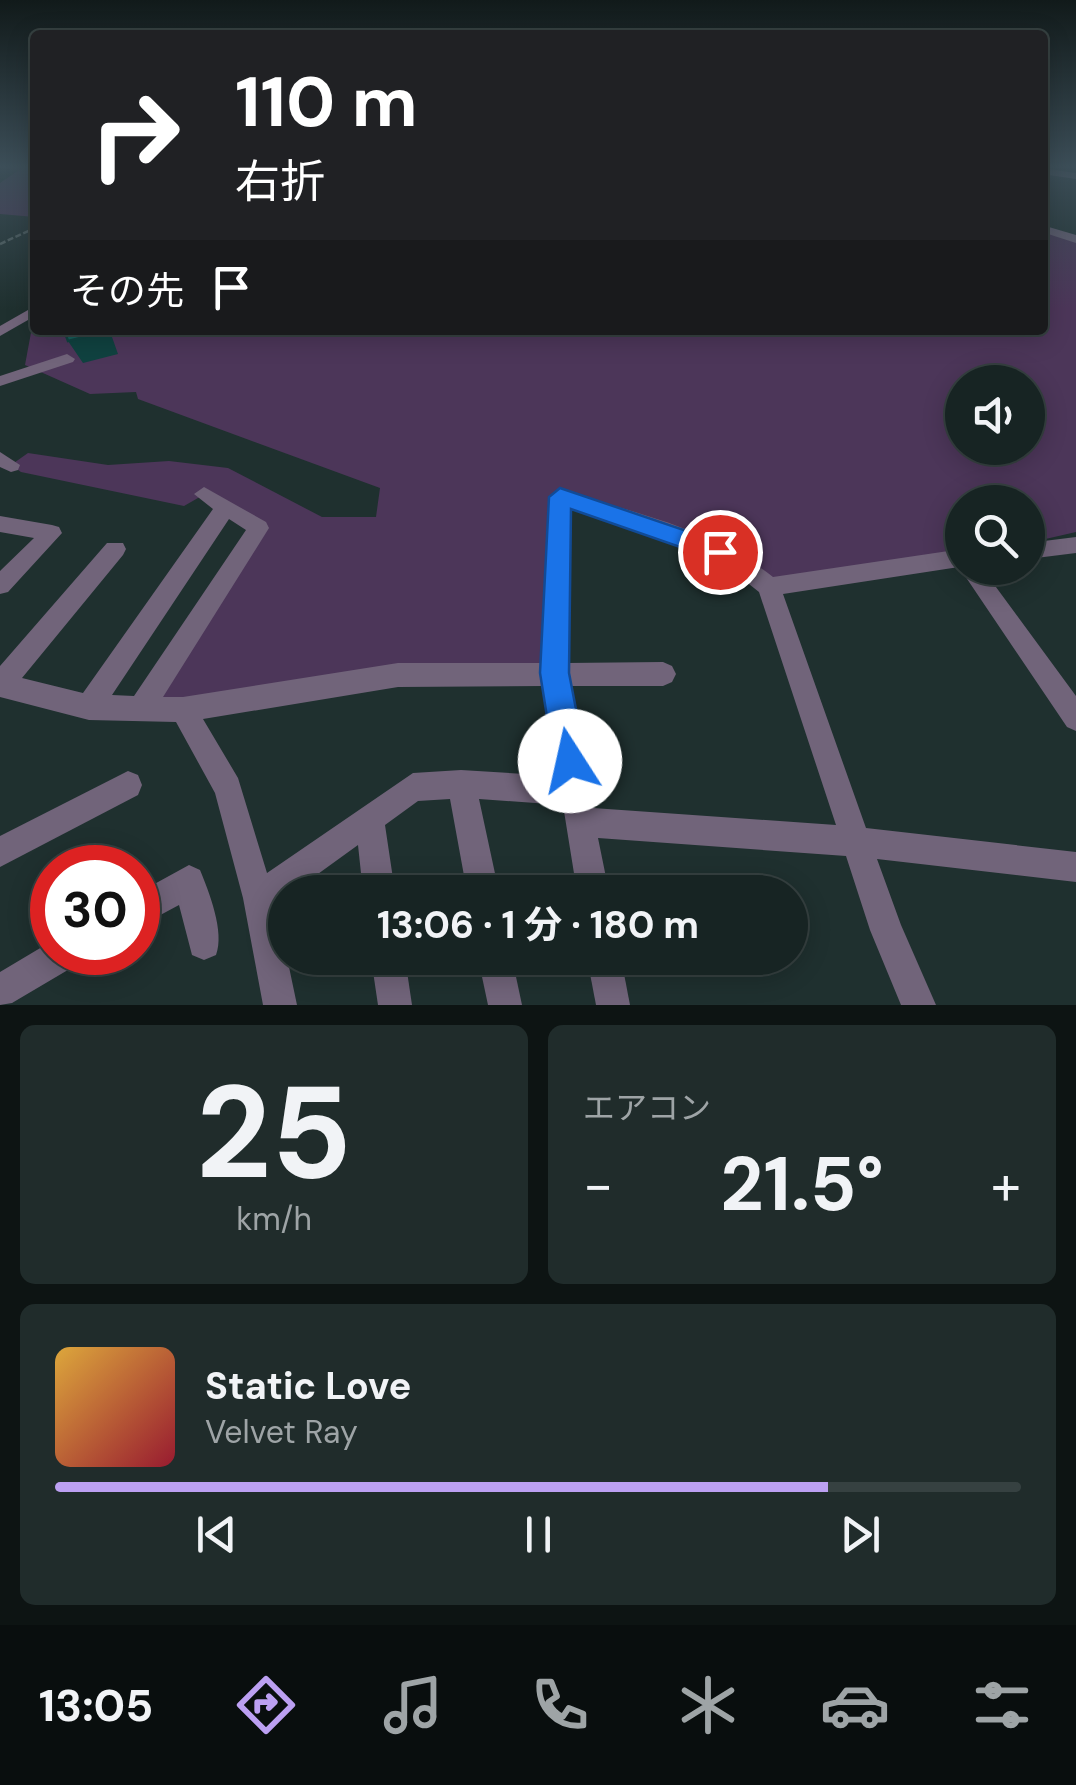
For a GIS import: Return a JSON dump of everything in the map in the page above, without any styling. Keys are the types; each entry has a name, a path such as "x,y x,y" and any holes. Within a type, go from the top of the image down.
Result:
{"street":[{"path":"1048,230 1076,239"},
{"path":"0,332 30,313"},
{"path":"0,381 67,359"},
{"path":"140,709 260,528 204,494"},
{"path":"590,875 554,673 560,497 720,552 748,566 769,587 886,930 918,1005"},
{"path":"89,708 226,507"},
{"path":"0,524 52,533 0,585"},
{"path":"1045,549 1076,545"},
{"path":"115,549 0,685 89,708 183,710 398,675 662,674"},
{"path":"769,587 945,561"},
{"path":"982,585 1076,718"},
{"path":"183,710 228,788 259,898 280,1005"},
{"path":"259,898 413,787 462,784 575,791"},
{"path":"462,784 480,875"},
{"path":"0,852 128,785"},
{"path":"369,818 377,875"},
{"path":"580,822 857,842 1076,867"},
{"path":"160,898 189,881 204,943"},
{"path":"0,991 30,973"},
{"path":"391,975 395,1005"},
{"path":"499,975 505,1005"},
{"path":"607,975 613,1005"}],"path":[{"path":"0,244 30,230"}],"shaded area":[{"path":"1048,231 1076,239 1076,532 1045,539 1045,485 945,485 945,561 769,587 720,552 561,497 554,673 140,709 259,528 205,494 184,506 21,472 11,465 28,453 108,465 169,461 228,468 322,517 376,517 380,488 138,399 136,392 90,394 25,365 31,335 1048,335"}],"building":[{"path":"66,335 92,335 68,341"}],"route":[{"path":"570,761 554,673 560,497 720,552"}]}
